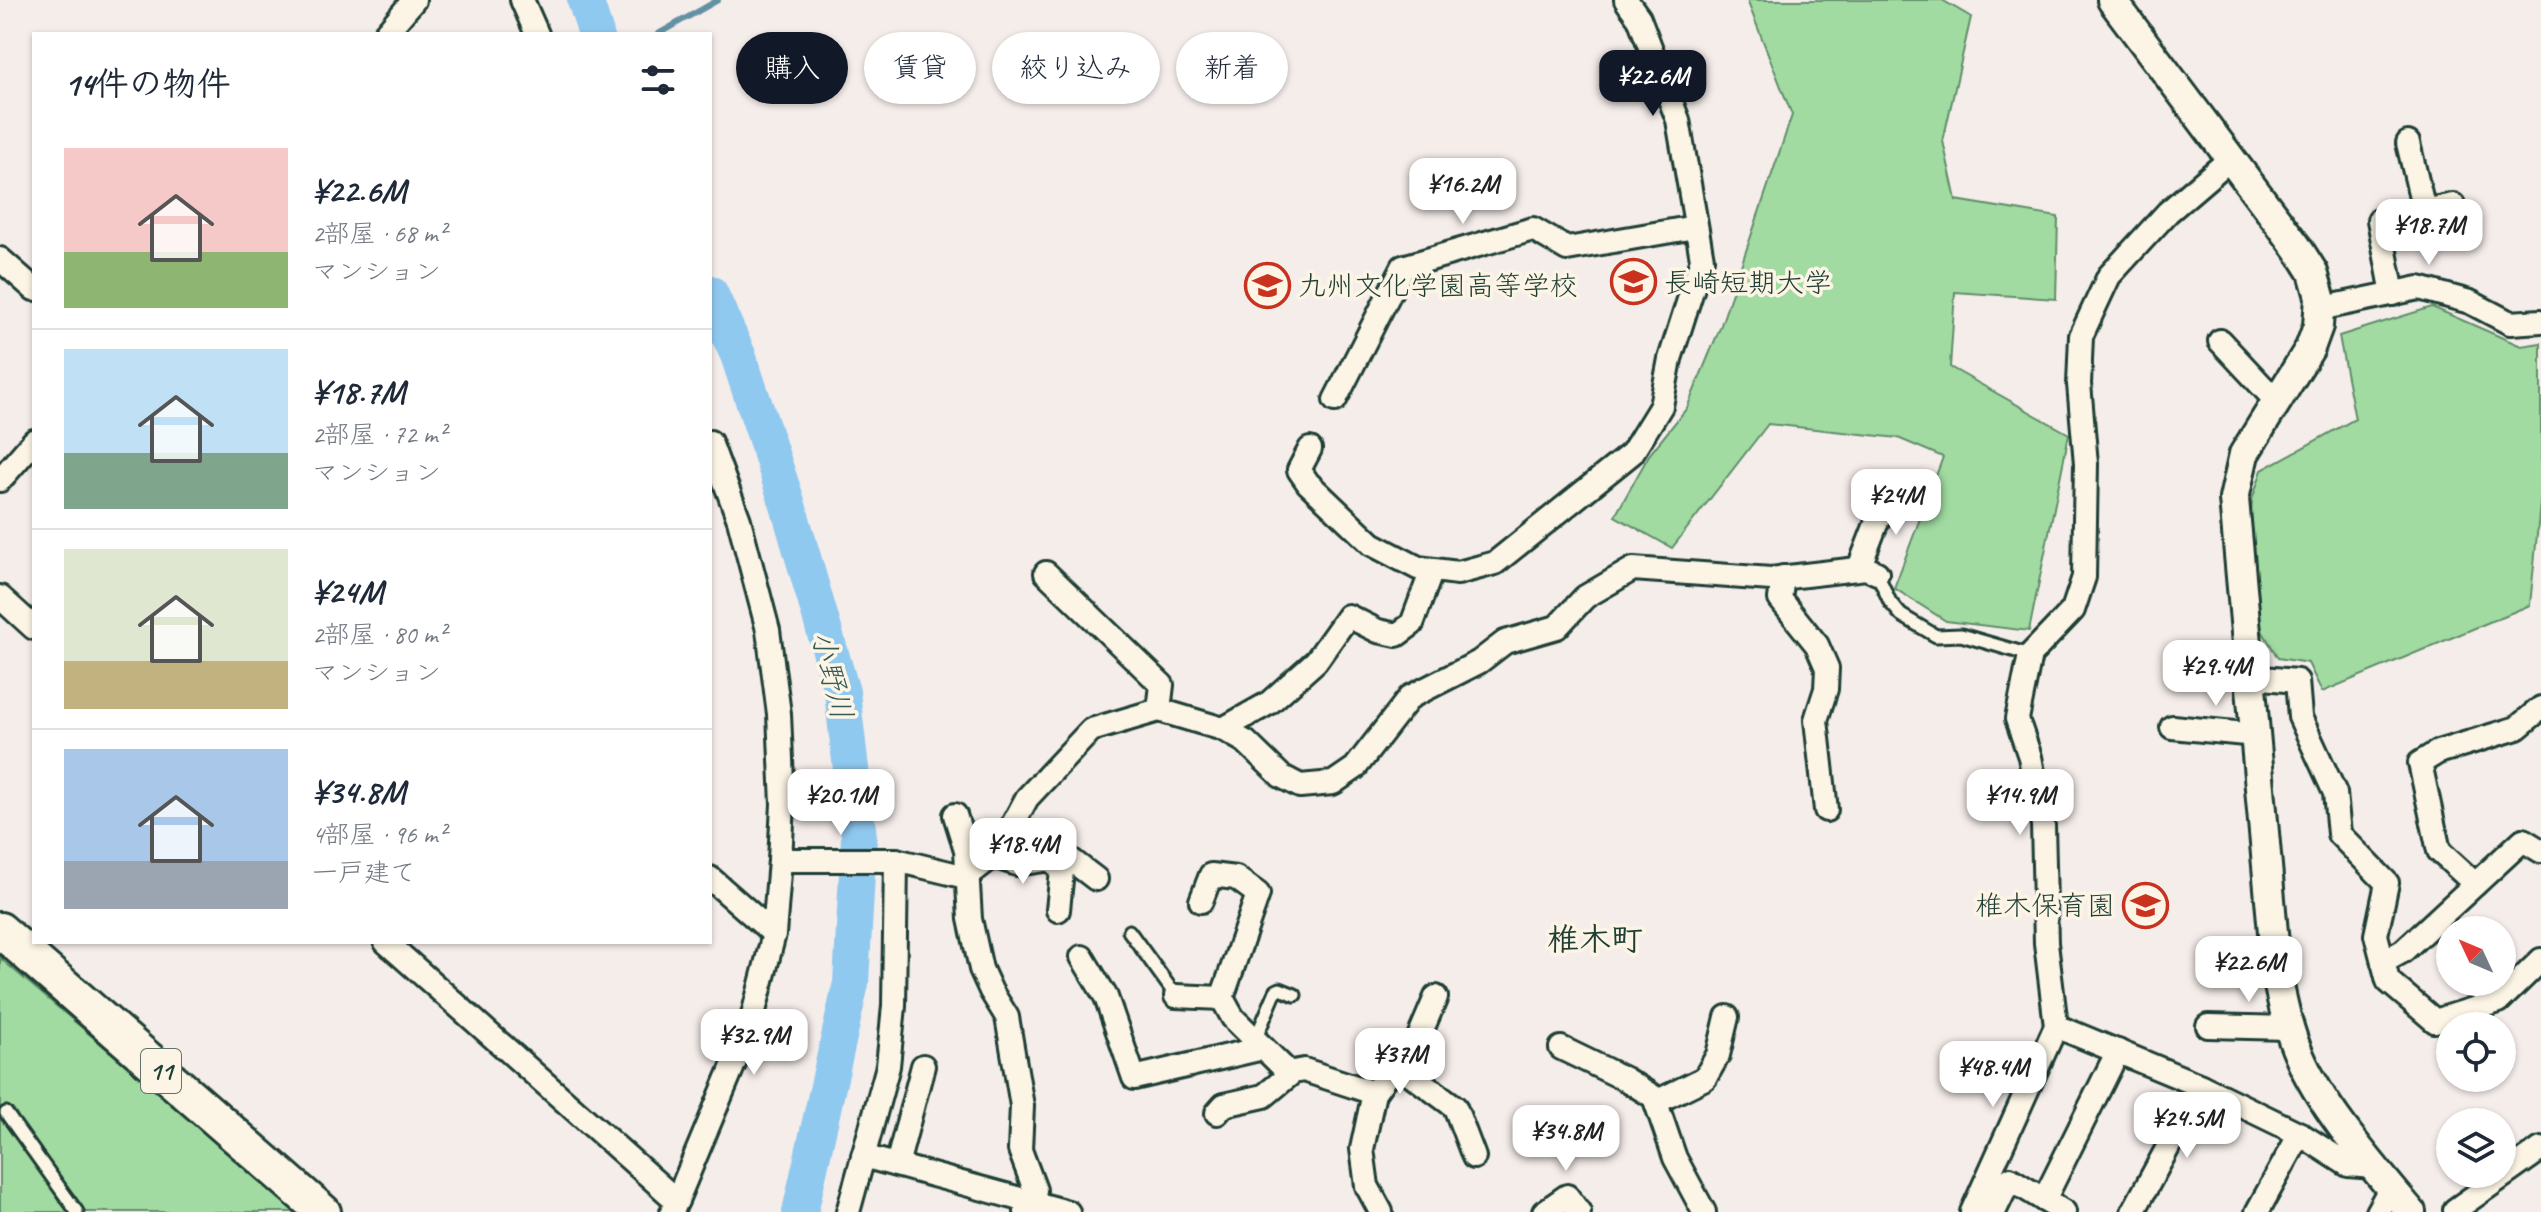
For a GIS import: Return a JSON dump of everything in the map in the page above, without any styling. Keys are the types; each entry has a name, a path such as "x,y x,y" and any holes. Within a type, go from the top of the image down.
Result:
{"main road":[{"name":"11","path":"0,930 323,1212"}],"street":[{"path":"387,32 414,0"},
{"path":"522,0 536,32"},
{"path":"1310,449 1299,470 1308,483 1372,544 1418,568 1458,573 1495,563 1632,453 1661,406 1670,359 1702,259 1678,120 1639,18 1626,0"},
{"path":"2112,0 2313,272 2320,297 2318,326 2310,348 2244,454 2234,499 2277,977 2300,1058 2322,1096 2411,1212"},
{"path":"2408,143 2424,210"},
{"path":"1972,1212 2056,1026 2046,943 2043,825 2030,757 2017,719 2030,655 2073,610 2084,577 2086,464 2079,384 2081,336 2109,276 2168,212 2230,159"},
{"path":"2393,294 2379,220 2453,205"},
{"path":"1335,400 1403,267 1533,229 1567,249 1695,227"},
{"path":"0,259 32,287"},
{"path":"2319,309 2419,288 2470,302 2510,323 2541,321"},
{"path":"2220,341 2276,401"},
{"path":"0,480 32,443"},
{"path":"388,944 674,1207 751,1023 774,934 786,860 779,714 768,630 739,520 712,447"},
{"path":"966,877 997,851 1027,798 1091,730 1159,710 1223,729 1246,742 1281,776 1300,786 1333,783 1355,768 1410,697 1479,662 1505,642 1557,627 1585,597 1633,569 1771,579 1868,571 1890,488"},
{"path":"1223,729 1269,703 1316,661 1348,616 1378,631 1397,635 1412,624 1432,570"},
{"path":"1046,573 1162,685 1159,710"},
{"path":"1783,577 1780,599 1817,645 1827,668 1826,689 1816,720 1826,810"},
{"path":"0,597 32,626"},
{"path":"2251,677 2297,681 2300,717 2335,793 2339,834 2387,883 2376,935 2388,981 2435,1021 2499,1001 2541,960"},
{"path":"2475,884 2439,851 2420,763 2438,752 2517,728 2541,708"},
{"path":"2172,727 2256,735"},
{"path":"955,815 966,850 970,919 981,969 1007,1017 1022,1106 1020,1150 1035,1190 1028,1207"},
{"path":"2383,962 2403,951 2523,840 2541,851"},
{"path":"997,851 1026,851 1055,846 1096,879"},
{"path":"997,851 1017,864 1050,859 1062,870 1058,910"},
{"path":"786,860 892,860 966,877"},
{"path":"848,1212 888,1066 894,1006 892,860"},
{"path":"1201,901 1211,875 1236,878 1258,894 1222,998 1233,1018 1290,1074"},
{"path":"712,880 774,934"},
{"path":"1082,957 1106,997 1134,1078 1259,1044"},
{"path":"1176,996 1222,998"},
{"path":"1405,1070 1436,997"},
{"path":"1656,1102 1705,1078 1718,1055 1727,1017"},
{"path":"2056,1026 2201,1086 2300,1134 2348,1165 2382,1177"},
{"path":"2208,1026 2289,1028"},
{"path":"1561,1048 1625,1079 1654,1097 1675,1158 1704,1212"},
{"path":"1994,1212 2010,1179 2054,1206 2118,1051"},
{"path":"897,1165 923,1066"},
{"path":"1217,1113 1224,1105 1264,1096 1290,1074 1304,1070 1374,1093"},
{"path":"1381,1212 1367,1186 1362,1149 1374,1093 1389,1072 1405,1070 1455,1107 1474,1157"},
{"path":"2133,1212 2201,1086"},
{"path":"2257,1212 2300,1134"},
{"path":"2455,1211 2541,1149"},
{"path":"863,1156 1028,1207 1068,1212"},
{"path":"2377,1212 2382,1177"},
{"path":"2455,1211 2474,1188"},
{"path":"1544,1212 1576,1197"}],"lane":[{"path":"1868,571 1901,615 1936,636 1961,635 2030,655"},
{"path":"1129,931 1176,996"},
{"path":"1259,1044 1276,991 1280,989 1295,995"},
{"path":"2,1112 77,1212"}],"green space":[{"path":"1747,0 1942,0 1971,17 1943,141 1956,200 2058,217 2056,299 1955,292 1950,367 2069,434 2029,631 1946,621 1894,588 1943,457 1898,438 1768,424 1672,548 1615,516 1649,455 1687,408 1720,328 1792,115"},
{"path":"2432,307 2521,346 2541,343 2541,494 2530,605 2322,692 2308,663 2278,658 2245,601 2252,500 2262,470 2355,419 2339,336"},
{"path":"0,958 298,1212 0,1212"}],"waterway":[{"name":"小野川","path":"585,0 595,32"},
{"path":"662,32 718,0"},
{"name":"小野川","path":"712,297 738,355 787,502 842,692 859,837 851,983 800,1212"}],"place":[{"name":"長崎短期大学","path":"1633,282"},
{"name":"九州文化学園高等学校","path":"1267,285"},
{"name":"椎木保育園","path":"2146,905"}],"district":[{"name":"椎木町","path":"1595,939"}]}
